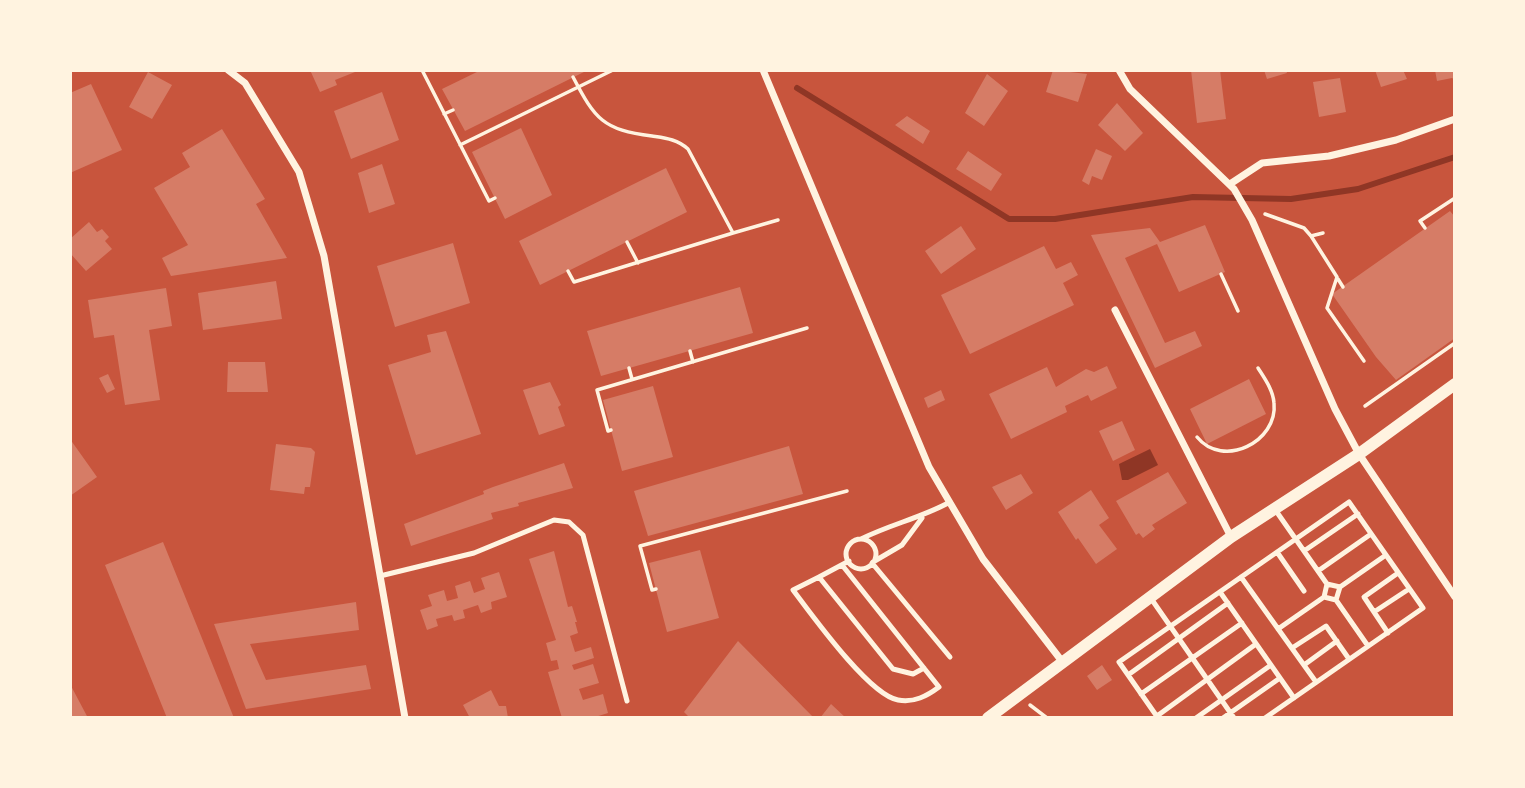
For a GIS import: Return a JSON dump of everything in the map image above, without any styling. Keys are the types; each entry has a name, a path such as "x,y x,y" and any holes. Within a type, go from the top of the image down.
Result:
{"street":[{"path":"229,70 245,83 299,172 324,256 405,718"},
{"path":"763,70 929,467 983,559 1061,660"},
{"path":"1119,70 1130,89 1232,187 1252,220 1335,409 1359,454 1455,597"},
{"path":"1232,187 1262,163 1329,156 1396,140 1455,119"},
{"path":"1115,310 1231,537"},
{"path":"988,718 1061,660 1231,537 1359,454 1455,384"}],"lane":[{"path":"922,518 902,545 873,563 860,569 849,561 847,553 850,545 894,523 922,518 950,502"},
{"path":"1256,644 1158,717 1119,662 1349,502 1423,608 1265,718"},
{"path":"1274,508 1327,584 1340,587"},
{"path":"1304,551 1358,514"},
{"path":"380,576 474,553 554,520 569,522 583,535 627,701"},
{"path":"1318,570 1371,534"},
{"path":"861,539 870,542 875,549 873,563 950,657"},
{"path":"1277,552 1304,591"},
{"path":"1336,600 1340,587 1386,555"},
{"path":"842,565 939,687 928,695 898,700 874,688 793,590 849,561"},
{"path":"1388,633 1364,597 1398,573"},
{"path":"818,577 892,669 914,674 924,668"},
{"path":"1241,577 1316,682"},
{"path":"1279,629 1324,597 1327,584"},
{"path":"1374,612 1409,589"},
{"path":"1220,592 1294,698"},
{"path":"1150,596 1232,716"},
{"path":"1324,597 1336,600 1368,646"},
{"path":"1128,675 1228,603"},
{"path":"1141,694 1242,623"},
{"path":"1292,648 1326,626 1349,659"},
{"path":"1304,665 1337,641"},
{"path":"1196,718 1271,666"},
{"path":"1223,718 1232,716 1280,678"}],"path":[{"path":"422,70 489,201 495,198"},
{"path":"460,145 613,70"},
{"path":"573,77 592,110 617,130 676,140 688,149 733,233"},
{"path":"444,114 453,110"},
{"path":"1425,228 1420,221 1455,198"},
{"path":"1264,214 1304,228 1343,287"},
{"path":"568,271 574,282 778,220"},
{"path":"1311,236 1323,233"},
{"path":"627,242 638,263"},
{"path":"1221,274 1238,311"},
{"path":"1337,277 1327,308 1364,361"},
{"path":"611,430 608,431 597,390 807,328"},
{"path":"1365,406 1455,343"},
{"path":"690,351 693,362"},
{"path":"629,368 632,379"},
{"path":"1183,442 1196,436 1210,451 1222,453 1247,447 1256,440 1272,418 1274,405 1271,390 1258,368"},
{"path":"656,589 652,590 640,547 847,491"}],"shaded area":[{"path":"1150,449 1158,465 1128,480 1122,480 1119,464"}],"building":[{"path":"310,70 360,70 335,80 337,85 320,92"},
{"path":"481,70 588,70 465,131 442,89"},
{"path":"1053,70 1087,74 1078,102 1046,92"},
{"path":"1191,70 1220,70 1226,119 1197,123"},
{"path":"1264,70 1286,70 1287,73 1267,79"},
{"path":"1375,70 1403,70 1407,79 1381,87"},
{"path":"1435,70 1455,70 1455,80 1452,78 1437,81"},
{"path":"148,72 172,85 152,119 129,107"},
{"path":"987,74 1008,91 984,126 965,113"},
{"path":"1340,78 1346,112 1319,117 1313,82"},
{"path":"91,84 122,150 70,173 70,93"},
{"path":"382,92 399,140 351,159 334,111"},
{"path":"1117,103 1143,133 1125,151 1098,125"},
{"path":"907,116 930,131 923,144 895,125"},
{"path":"521,128 552,195 505,219 472,152"},
{"path":"222,129 265,199 256,204 287,258 171,276 162,258 188,245 154,188 190,167 182,153"},
{"path":"1096,149 1112,156 1102,180 1092,176 1089,185 1082,181"},
{"path":"968,151 1002,174 991,191 956,169"},
{"path":"382,164 395,204 369,213 358,173"},
{"path":"666,168 687,212 540,285 519,241"},
{"path":"1450,211 1455,217 1455,338 1396,380 1376,357 1332,294"},
{"path":"89,222 97,232 102,229 109,237 105,241 112,249 86,271 70,253 70,239"},
{"path":"1205,225 1225,272 1179,292 1157,244 1125,258 1165,343 1195,331 1202,346 1155,368 1091,235 1150,228 1160,242"},
{"path":"961,226 976,249 941,274 925,251"},
{"path":"453,243 470,303 395,327 377,266"},
{"path":"1044,246 1056,269 1071,262 1078,275 1063,283 1074,305 970,354 941,295"},
{"path":"276,281 282,319 203,330 198,293"},
{"path":"740,287 753,333 601,376 587,331"},
{"path":"166,288 172,326 149,330 160,400 125,405 114,335 94,338 88,300"},
{"path":"446,331 481,434 416,455 388,365 431,352 427,335"},
{"path":"228,362 265,362 268,392 227,392"},
{"path":"1107,366 1117,388 1091,401 1088,395 1065,406 1067,412 1011,439 989,394 1047,367 1056,387 1086,369 1094,372"},
{"path":"108,374 115,389 107,393 99,378"},
{"path":"1249,379 1266,414 1207,444 1190,409"},
{"path":"550,382 561,405 558,407 565,426 539,435 523,390"},
{"path":"653,386 673,457 622,471 603,400"},
{"path":"941,390 945,400 928,408 924,398"},
{"path":"1122,421 1135,450 1113,461 1099,431"},
{"path":"70,439 97,477 70,496"},
{"path":"276,444 311,448 315,452 310,487 305,487 304,494 270,490"},
{"path":"789,446 803,494 648,536 634,491"},
{"path":"564,463 573,488 518,503 519,506 491,513 493,519 411,546 404,524 484,494 483,491 493,487"},
{"path":"1168,472 1187,503 1152,525 1155,529 1143,538 1139,533 1136,535 1116,501"},
{"path":"1021,474 1033,493 1006,510 992,487"},
{"path":"1091,490 1109,518 1099,525 1117,549 1096,564 1058,512"},
{"path":"163,542 234,718 167,718 105,565"},
{"path":"700,550 719,618 667,632 649,563"},
{"path":"554,551 568,607 572,606 577,622 578,633 570,636 575,652 591,647 594,658 572,665 574,670 593,664 599,683 579,689 583,700 603,694 608,713 592,718 562,718 548,672 559,669 557,660 551,661 546,643 556,640 529,559"},
{"path":"499,572 507,597 491,602 492,609 481,613 478,605 463,610 465,618 454,621 452,615 436,619 438,626 427,630 420,610 432,606 428,595 444,590 447,601 458,598 455,586 470,581 474,593 485,589 481,578"},
{"path":"356,602 359,630 250,644 266,680 366,665 371,689 246,709 214,624"},
{"path":"738,641 814,718 690,718 684,712"},
{"path":"1102,665 1112,680 1097,690 1087,676"},
{"path":"70,684 88,718 70,718"},
{"path":"491,690 499,706 506,706 508,718 470,718 463,705"},
{"path":"831,704 846,718 820,718"}],"waterway":[{"path":"797,88 1009,219 1055,219 1193,197 1291,199 1358,189 1455,157"}]}
